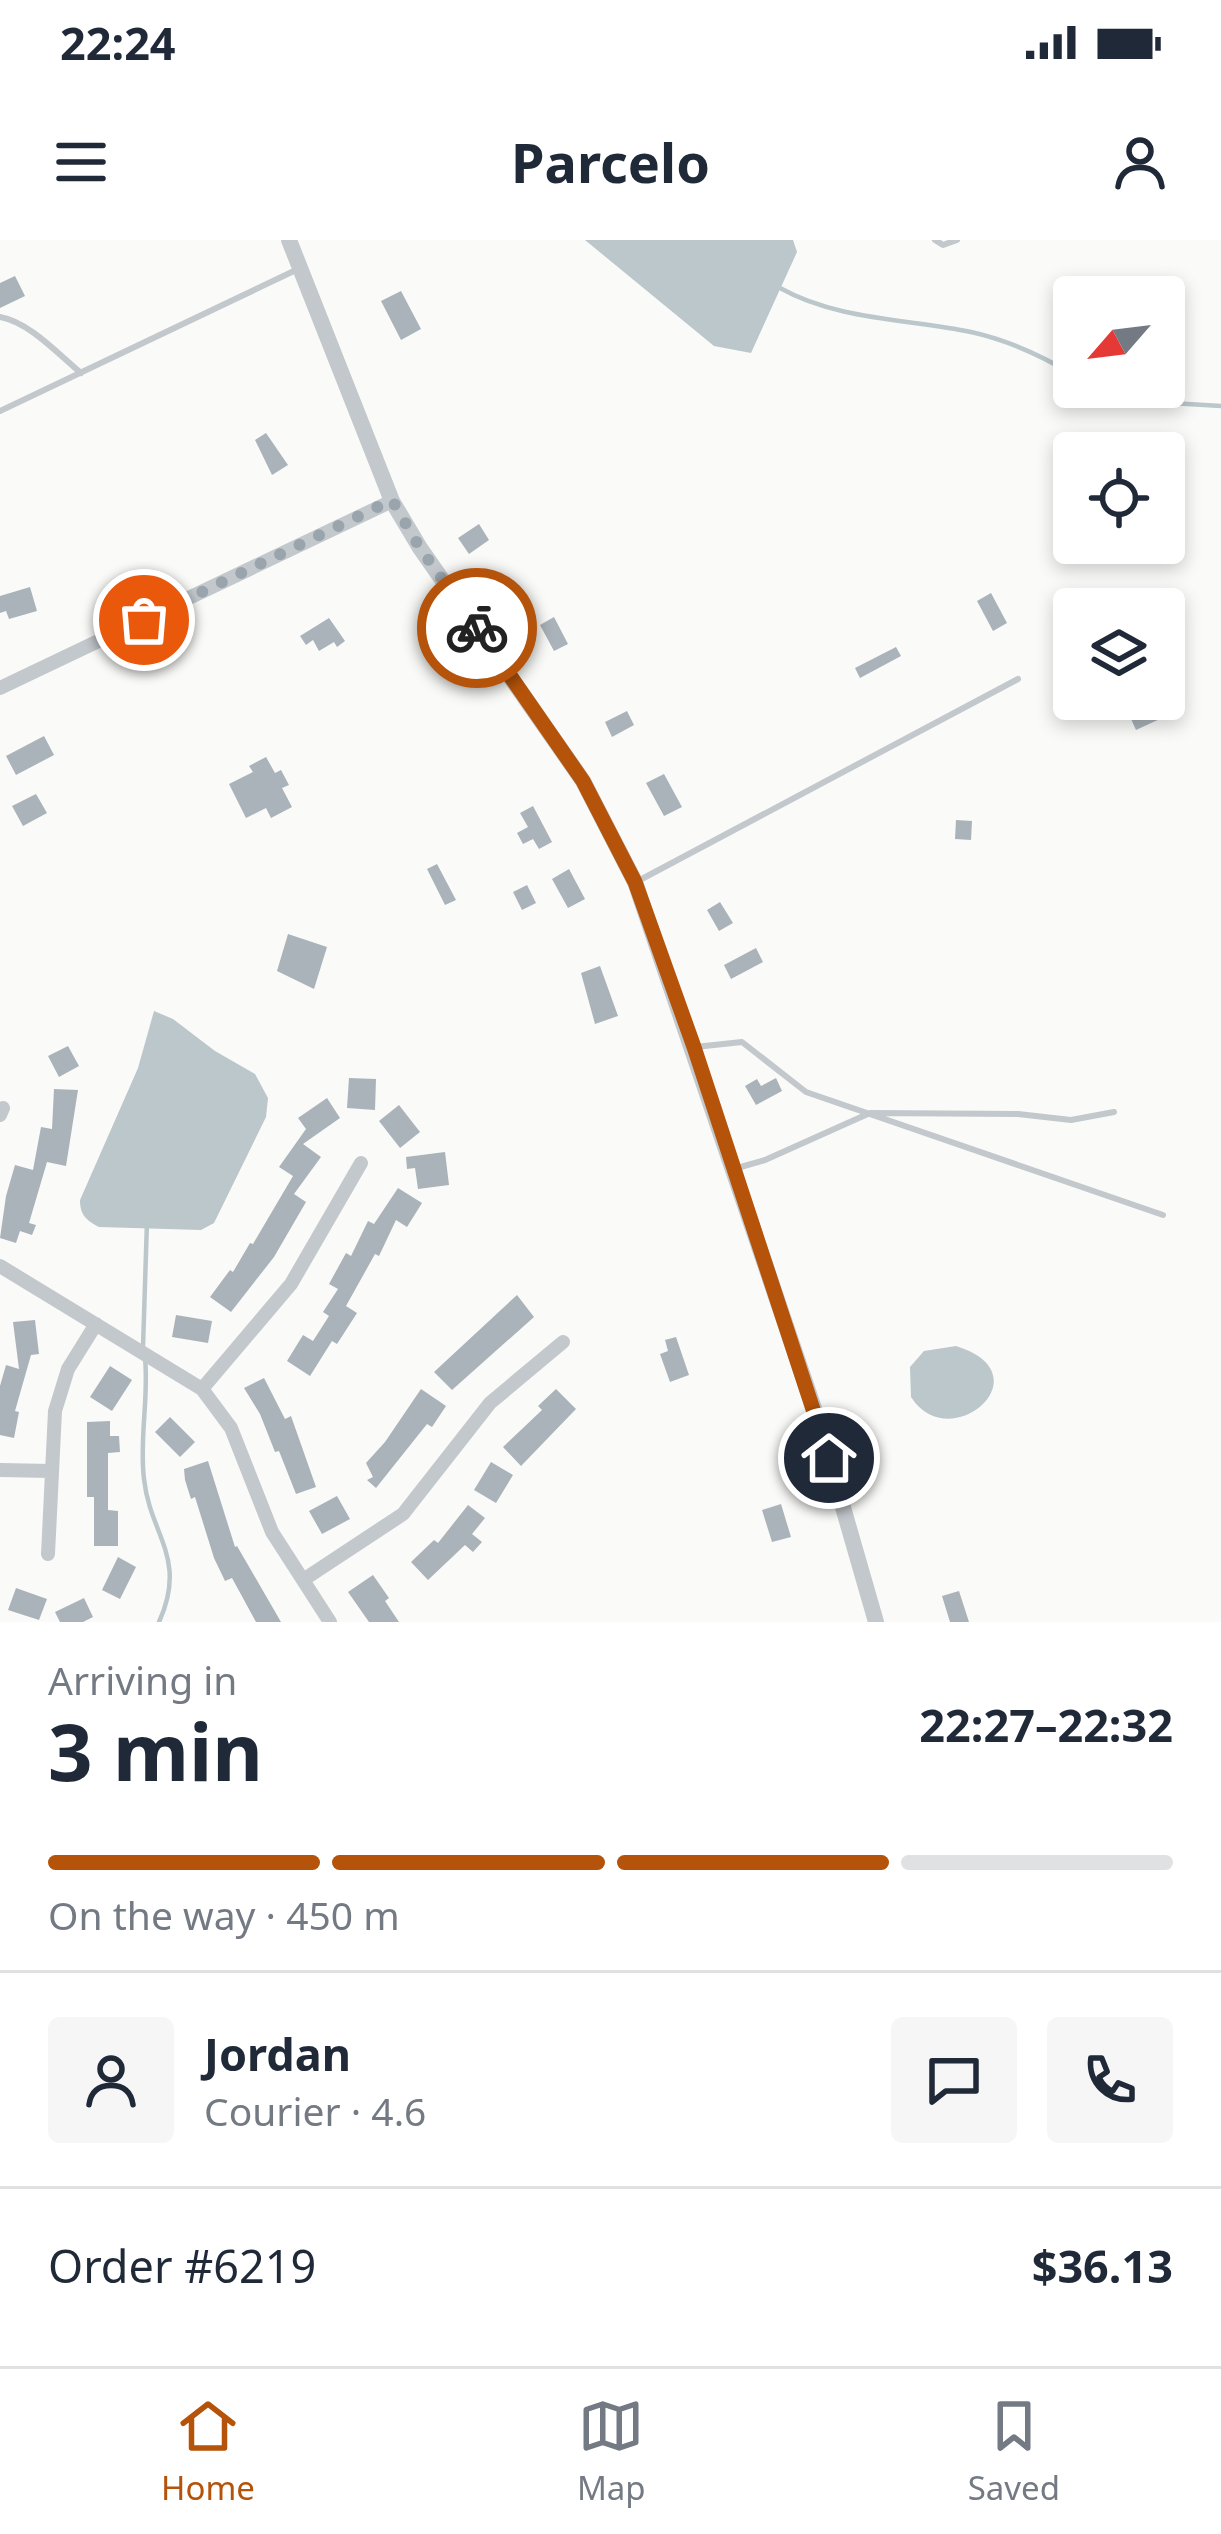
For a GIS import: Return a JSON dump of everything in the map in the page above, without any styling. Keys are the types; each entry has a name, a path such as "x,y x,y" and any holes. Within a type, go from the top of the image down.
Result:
{"street":[{"path":"289,240 392,500 420,548 583,781 635,882 817,1417 876,1622"},
{"path":"0,688 392,500"},
{"path":"202,1389 291,1284 361,1163"},
{"path":"0,1266 202,1389 231,1428 262,1512 330,1622"},
{"path":"48,1554 55,1412 60,1390 96,1324"},
{"path":"303,1580 403,1514 490,1403 562,1342"},
{"path":"0,1470 51,1471"}],"lane":[{"path":"935,240 943,244 957,240"},
{"path":"0,411 300,268"},
{"path":"0,317 28,331 81,373"},
{"path":"635,882 1018,679"},
{"path":"694,1047 742,1042 806,1092 1163,1215"},
{"path":"734,1168 765,1160 870,1113 1018,1114 1070,1120 1114,1112"}],"shaded area":[{"path":"585,240 793,240 797,252 751,353 714,346"},
{"path":"154,1011 255,1074 268,1098 266,1117 214,1223 201,1230 99,1227 81,1210 80,1200 138,1068"},
{"path":"956,1346 982,1359 993,1374 992,1391 966,1415 947,1419 928,1413 911,1397 910,1367 924,1351"}],"building":[{"path":"15,276 25,296 0,308 0,283"},
{"path":"401,291 421,329 401,340 381,301"},
{"path":"266,433 288,465 272,475 255,440"},
{"path":"479,524 489,540 469,554 458,538"},
{"path":"30,587 37,611 9,619 6,611 0,613 0,596"},
{"path":"991,593 1007,623 993,631 977,601"},
{"path":"554,617 568,644 554,651 540,625"},
{"path":"329,618 345,641 319,651 313,640 306,645 300,636"},
{"path":"896,647 901,656 860,678 855,668"},
{"path":"627,711 634,725 612,737 605,722"},
{"path":"1131,720 1158,720 1136,730"},
{"path":"44,736 54,755 16,775 6,756"},
{"path":"266,757 289,785 282,788 292,807 271,818 266,808 246,818 229,784 253,772 249,766"},
{"path":"664,774 682,807 664,816 646,783"},
{"path":"36,794 47,813 23,826 12,806"},
{"path":"533,806 552,842 539,849 533,839 523,844 517,833 528,827 520,813"},
{"path":"956,820 972,821 971,840 955,839"},
{"path":"437,864 456,900 445,905 427,869"},
{"path":"569,869 585,899 568,908 552,879"},
{"path":"527,885 536,903 522,910 513,892"},
{"path":"720,902 733,923 719,931 707,910"},
{"path":"288,934 327,947 314,989 277,971"},
{"path":"756,948 763,962 731,979 724,965"},
{"path":"600,966 618,1016 595,1024 581,973"},
{"path":"68,1046 79,1066 59,1077 48,1056"},
{"path":"349,1078 376,1079 375,1110 347,1108"},
{"path":"776,1078 782,1091 756,1105 745,1086 757,1079 761,1086"},
{"path":"54,1089 78,1090 66,1166 47,1162 29,1223 36,1225 32,1235 20,1231 16,1243 0,1238 6,1196 15,1165 33,1170 41,1127 52,1129"},
{"path":"327,1098 340,1118 303,1144 321,1157 294,1194 306,1202 274,1257 231,1312 210,1297 253,1244 293,1176 279,1167 306,1129 298,1118"},
{"path":"399,1105 420,1132 400,1148 379,1121"},
{"path":"445,1152 449,1185 418,1189 415,1168 407,1169 406,1157"},
{"path":"398,1188 422,1203 407,1227 396,1220 346,1306 357,1313 310,1376 287,1361 303,1335 313,1341 329,1316 323,1312 338,1289 329,1284 346,1253 351,1256 368,1221 374,1224"},
{"path":"517,1295 534,1317 452,1390 434,1372"},
{"path":"176,1315 212,1321 208,1343 172,1337"},
{"path":"35,1320 39,1354 31,1355 15,1411 19,1412 14,1438 0,1435 0,1386 6,1365 19,1369 13,1322"},
{"path":"676,1337 689,1375 670,1382 660,1354 668,1351 665,1340"},
{"path":"110,1366 132,1380 112,1411 90,1397"},
{"path":"264,1378 285,1419 291,1416 316,1487 296,1494 279,1451 275,1452 244,1388"},
{"path":"421,1389 446,1406 376,1488 367,1480 373,1477 366,1463"},
{"path":"556,1389 576,1409 521,1466 503,1447 542,1410 538,1406"},
{"path":"170,1417 195,1442 180,1457 155,1432"},
{"path":"110,1421 110,1436 119,1436 120,1452 108,1453 108,1510 118,1511 118,1546 94,1546 94,1497 87,1497 87,1422"},
{"path":"208,1461 235,1547 281,1622 256,1622 232,1578 225,1581 214,1558 184,1469"},
{"path":"491,1462 513,1475 496,1503 474,1490"},
{"path":"337,1496 350,1519 322,1534 309,1511"},
{"path":"781,1504 791,1537 772,1542 762,1510"},
{"path":"468,1505 485,1518 472,1534 482,1542 473,1552 465,1545 428,1580 411,1562 434,1540 438,1543"},
{"path":"118,1557 136,1567 120,1599 102,1590"},
{"path":"373,1575 399,1622 369,1622 348,1592"},
{"path":"16,1588 47,1599 39,1620 8,1610"},
{"path":"959,1591 969,1622 950,1622 942,1596"},
{"path":"84,1598 93,1617 60,1622 55,1612"}],"waterway":[{"path":"780,288 849,313 985,335 1053,363"},
{"path":"1185,404 1221,406"},
{"path":"143,1347 147,1221"},
{"path":"145,1358 144,1479 170,1581 159,1622"}],"way so far":[{"path":"144,620 392,500 477,628"}],"route":[{"path":"477,628 583,781 649,915 829,1458"}]}
